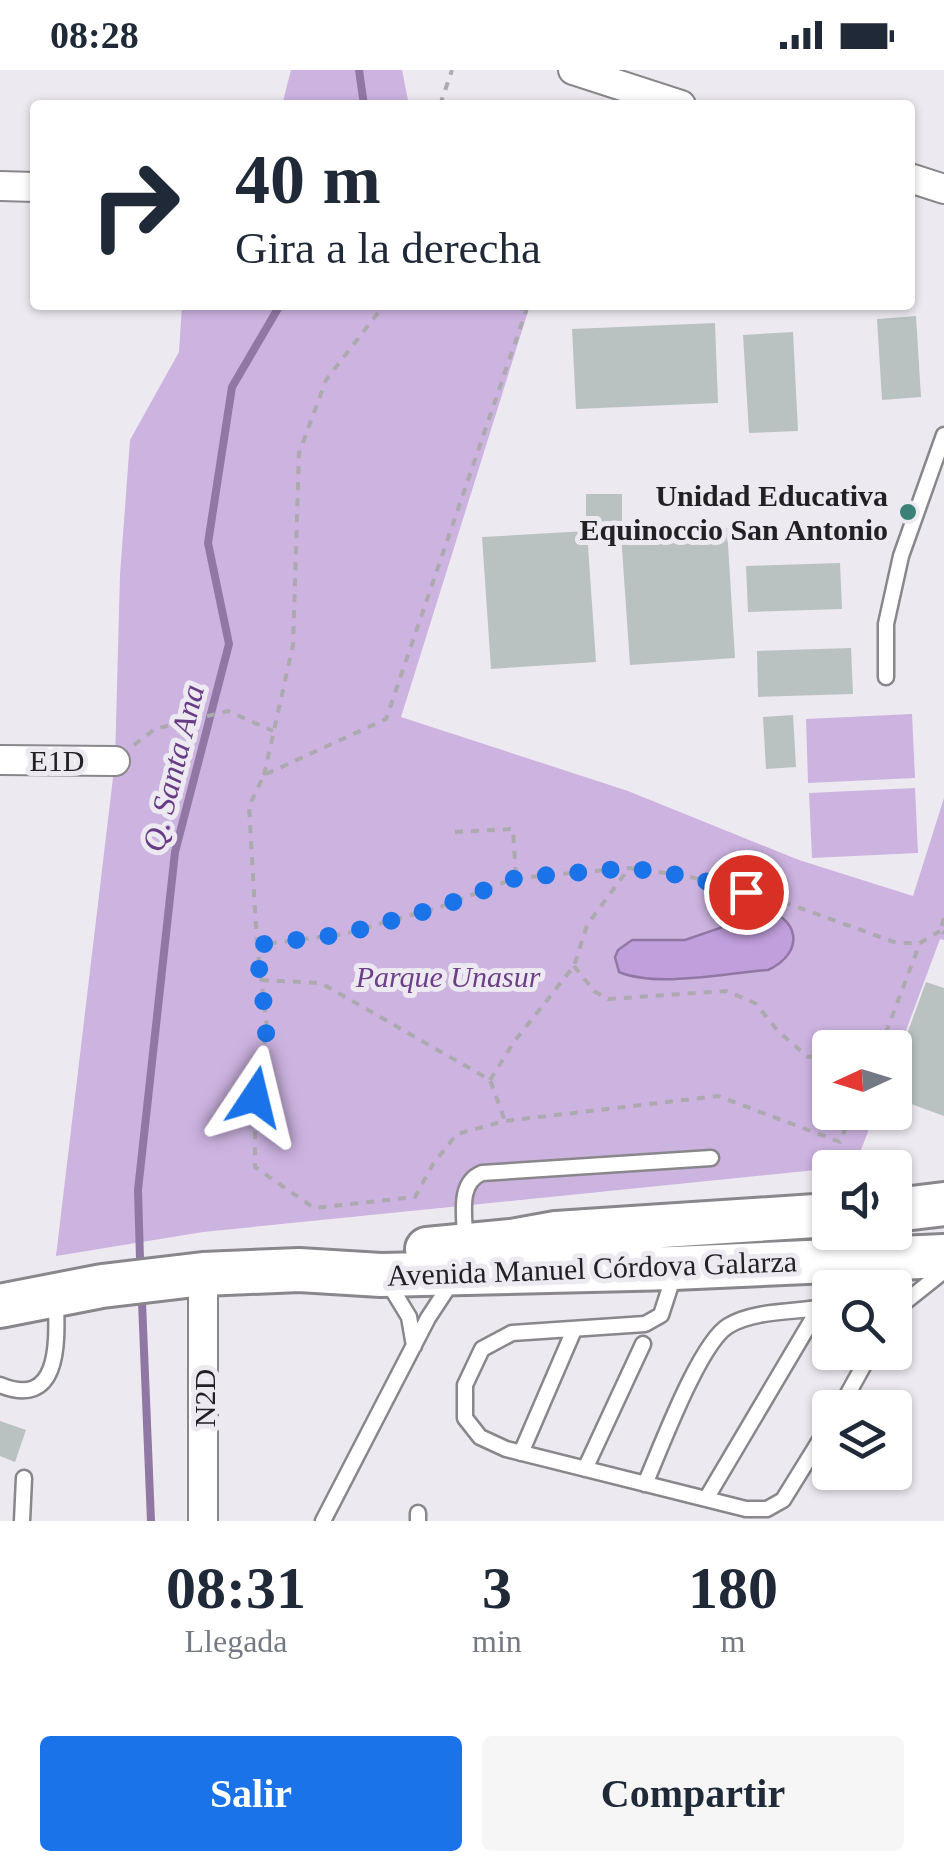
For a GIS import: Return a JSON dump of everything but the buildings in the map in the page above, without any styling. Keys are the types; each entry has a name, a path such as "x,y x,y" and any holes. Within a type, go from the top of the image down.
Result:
{"main road":[{"path":"912,1208 944,1204"},
{"name":"Avenida Manuel Córdova Galarza","path":"693,1253 812,1220"},
{"name":"Avenida Manuel Córdova Galarza","path":"0,1306 154,1278 203,1274 299,1270 381,1275 462,1260 556,1233 693,1253 944,1256"},
{"name":"Avenida Manuel Córdova Galarza","path":"299,1270 350,1256 462,1260"}],"street":[{"path":"573,70 666,100"},
{"path":"915,180 944,189"},
{"path":"0,186 30,188"},
{"name":"E1D","path":"0,760 115,761"},
{"name":"N2D","path":"203,1274 203,1521"}],"lane":[{"path":"886,676 886,624 901,556 944,436"},
{"path":"323,1521 462,1260 465,1186 471,1177 482,1173 712,1158"},
{"path":"693,1253 673,1282 661,1316 645,1324 512,1333 482,1350 465,1385 465,1418 480,1437 521,1453 746,1509 767,1509 783,1500 812,1453"},
{"path":"912,1296 944,1271"},
{"path":"381,1275 398,1295 409,1317 414,1347"},
{"path":"0,1385 13,1391 44,1382 53,1367 57,1348 56,1295"},
{"path":"645,1484 712,1340 744,1318 812,1310"},
{"path":"706,1500 812,1328"},
{"path":"521,1453 574,1330"},
{"path":"585,1469 643,1344"},
{"path":"22,1521 24,1478"}],"path":[{"path":"442,100 452,70"},
{"path":"380,310 326,380 299,452 293,645 264,775 249,806 256,945 267,1028 255,1097 255,1167 314,1208 415,1197 433,1164 457,1134 505,1121 718,1096 840,1142 845,1130"},
{"path":"264,775 386,719 526,310"},
{"path":"155,729 228,711 274,732"},
{"path":"456,832 513,829 516,878"},
{"path":"256,945 344,934 440,907 516,878 629,868 686,876 775,899 897,943 920,943 942,932 944,918"},
{"path":"490,1080 514,1042 574,966 587,924 629,868"},
{"path":"887,1030 920,943"},
{"path":"574,966 594,991 608,999 726,991 755,1004 778,1031 808,1058 812,1057"},
{"path":"261,980 321,983 490,1080 505,1121"}],"green space":[{"path":"291,70 402,70 408,100 283,100"},
{"name":"Parque Unasur","path":"182,310 528,310 401,717 628,791 799,860 913,896 944,798 944,940 940,939 906,1030 812,1030 812,1130 869,1130 861,1150 812,1150 812,1170 203,1232 56,1256 115,761 120,575 130,440 179,352"},
{"path":"912,714 915,778 808,783 806,719"},
{"path":"915,788 918,853 812,858 809,793"}],"shaded area":[{"path":"759,908 783,919 793,935 788,954 768,970 672,979 619,972 615,957 632,940 685,940 726,926 745,912"}],"waterway":[{"name":"Q. Santa Ana","path":"359,70 363,100"},
{"name":"Q. Santa Ana","path":"140,1259 138,1190 175,852 229,644 208,543 232,387 277,310"},
{"name":"Q. Santa Ana","path":"142,1302 151,1521"}],"place":[{"name":"Unidad Educativa Equinoccio San Antonio","path":"908,512"}],"route":[{"path":"255,1097 267,1028 256,945 344,934 440,907 516,878 629,868 686,876 746,892"}]}
